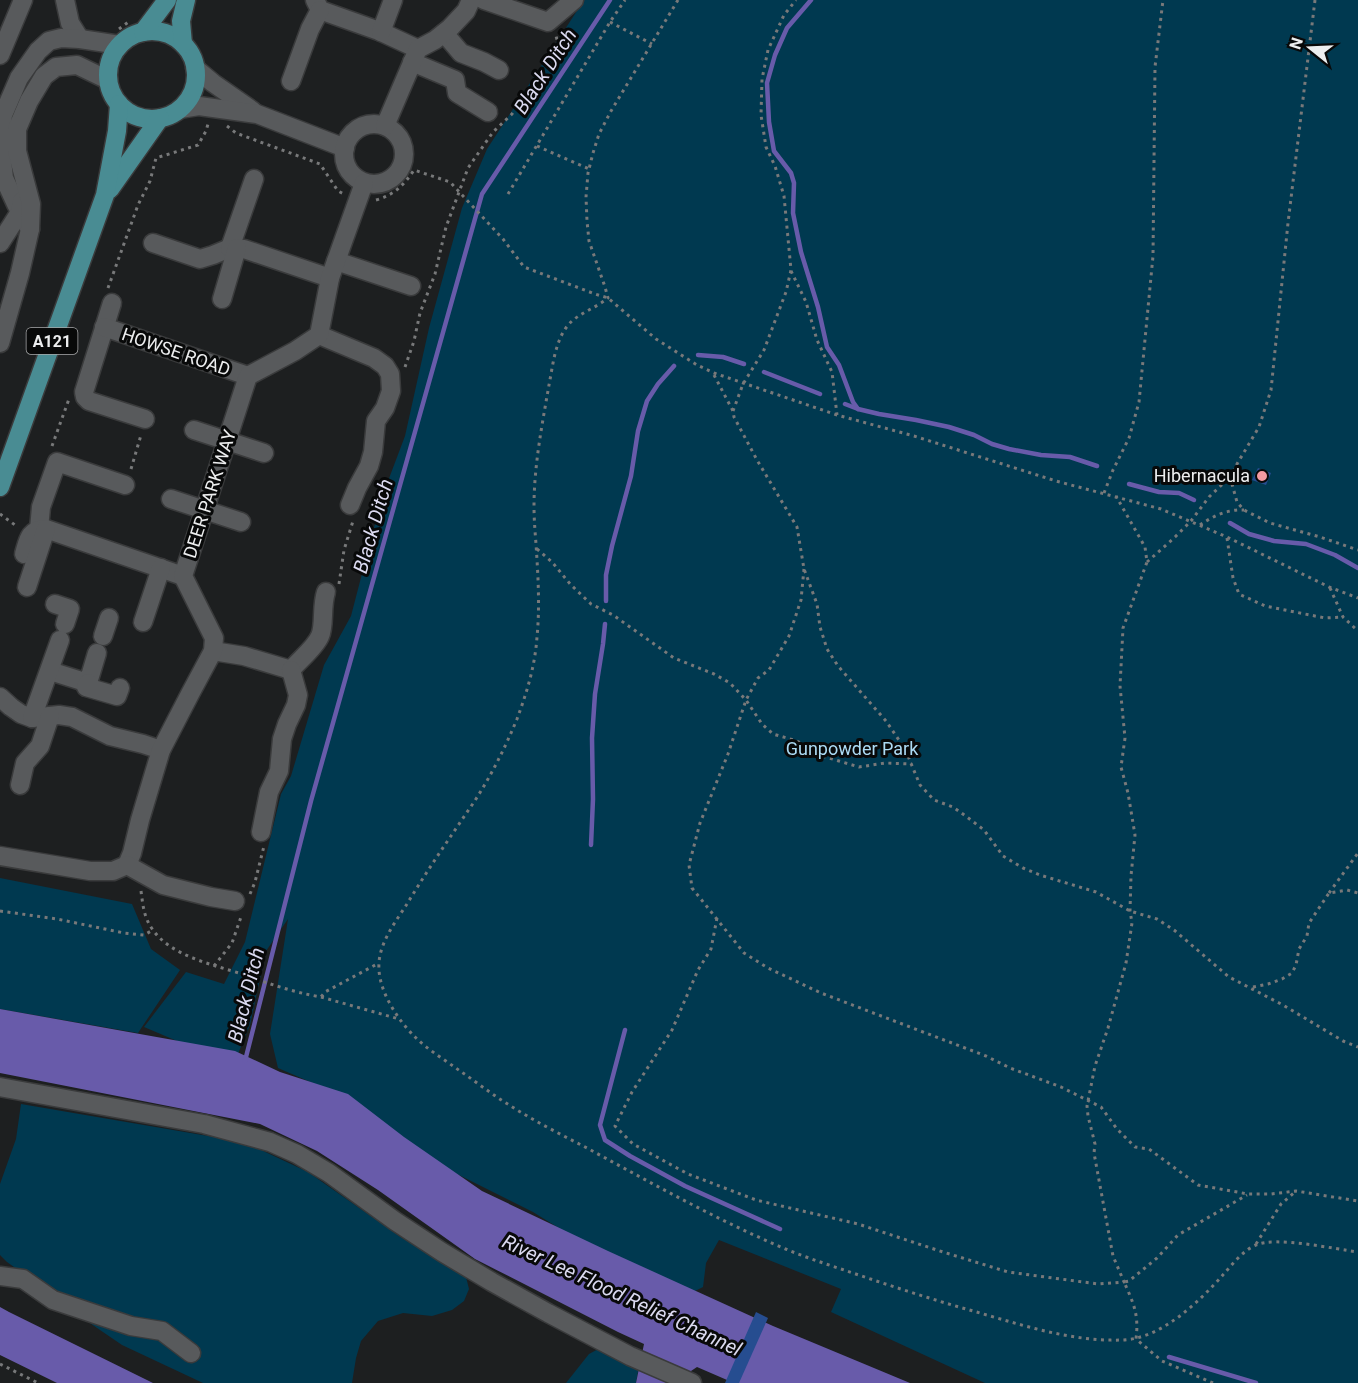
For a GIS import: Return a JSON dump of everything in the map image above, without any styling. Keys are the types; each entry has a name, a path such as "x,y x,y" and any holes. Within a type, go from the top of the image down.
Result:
{"main road":[{"path":"143,32 167,0"},
{"path":"183,44 181,21 186,0"},
{"path":"157,31 170,35 183,44 192,56 195,68 194,87 189,99 180,109 160,118 142,118 129,113 119,105 108,80 108,68 112,55 131,36 143,32 157,31"},
{"name":"A121","path":"0,487 105,195 117,132 119,105"},
{"name":"A121","path":"105,195 160,118"}],"street":[{"path":"0,55 23,0"},
{"path":"65,0 70,23 80,39"},
{"path":"381,32 393,0"},
{"path":"385,126 415,56 444,33 466,11 471,0"},
{"path":"483,0 548,22 574,0"},
{"path":"291,81 317,5 381,32 455,80 457,93 488,112"},
{"path":"444,33 461,53 499,70"},
{"path":"30,229 4,178 0,142 3,116 19,78 38,51 49,41 61,38 80,39 120,45"},
{"path":"0,343 30,229 31,204 17,152 17,129 29,101 44,76 56,67 77,65 108,80"},
{"path":"195,68 257,114"},
{"path":"180,109 199,106 257,114 345,148"},
{"path":"372,124 385,126 395,132 402,141 405,153 403,165 397,175 387,182 376,185 364,183 355,178 348,169 344,159 345,148 350,136 360,128 372,124"},
{"path":"222,299 233,248 254,179"},
{"path":"248,376 320,335 333,269 364,183"},
{"path":"0,243 20,212 26,185"},
{"path":"153,243 200,259 233,248 411,286"},
{"name":"HOWSE ROAD","path":"112,303 95,353 84,392 85,397 88,401 145,419"},
{"name":"HOWSE ROAD","path":"104,327 248,376"},
{"path":"320,335 374,358 385,366 390,374 391,392 385,408 376,421 373,452 369,466 351,505"},
{"name":"DEER PARK WAY","path":"213,651 214,638 183,576 248,376"},
{"path":"194,430 264,453"},
{"path":"27,587 41,507 57,462 125,485"},
{"path":"171,499 241,522"},
{"path":"24,554 30,534 36,528"},
{"path":"36,528 183,576"},
{"path":"143,622 161,568"},
{"path":"291,670 320,636 326,592"},
{"path":"20,785 25,763 40,746 41,717 50,671 70,609 55,604"},
{"path":"109,618 86,687 117,696 120,688"},
{"path":"0,856 90,871 113,871 127,865 162,750 213,651 244,656 291,670"},
{"path":"261,832 269,792 279,771 282,739 298,695 291,670"},
{"path":"50,671 88,682"},
{"path":"0,697 21,714 41,717 59,715 72,717 110,736 162,750"},
{"path":"127,865 163,885 235,901"},
{"path":"0,1087 204,1124 270,1142 297,1154 329,1173 395,1221 492,1282 630,1356 691,1383"},
{"path":"0,1276 23,1279 53,1300 131,1326 162,1331 191,1353"}],"path":[{"path":"508,194 610,22 626,0"},
{"path":"608,298 589,241 586,197 589,169 599,134 611,111 678,0"},
{"path":"733,411 743,384 764,350 786,292 791,270 784,196 775,166 766,147 761,115 762,79 768,50 784,15 796,0"},
{"path":"1104,493 1129,438 1139,402 1153,256 1155,67 1163,0"},
{"path":"1244,510 1237,502 1233,474 1259,428 1271,390 1288,223 1316,0"},
{"path":"610,22 652,44"},
{"path":"219,121 237,133 320,164 338,191 349,197"},
{"path":"537,146 589,169"},
{"path":"374,200 394,192 414,170 450,182 503,239 524,267 608,298 656,339 714,373 837,415 914,436 1056,481 1161,509 1227,537 1329,587 1358,598"},
{"path":"791,270 806,302 817,340 832,372 837,415"},
{"path":"608,298 568,325 556,351 544,411 534,506 538,632 532,671 523,703 498,761 385,941 379,963 383,990 400,1020 428,1048 505,1103 684,1200 791,1251 932,1299 1060,1334 1106,1340 1136,1339 1150,1333 1175,1320 1212,1287 1245,1252 1269,1241 1358,1252"},
{"path":"714,373 757,460 797,527 804,569 817,604 826,649 886,721 905,749 920,785 934,800 953,807 984,830 1003,856 1023,868 1096,892 1130,911 1157,919 1190,943 1229,977 1283,1005 1342,1041 1358,1047"},
{"path":"125,485 145,419"},
{"path":"1147,562 1191,521 1209,497 1233,474"},
{"path":"1116,496 1145,547 1147,562 1123,628 1121,656 1120,686 1125,738 1121,767 1135,835 1131,876 1132,923 1126,963 1095,1066 1088,1100 1088,1116 1095,1144 1094,1153 1113,1256 1133,1302 1138,1322 1136,1339"},
{"path":"1200,525 1232,509 1244,510 1270,523 1358,550"},
{"path":"0,514 15,525 36,528"},
{"path":"1227,537 1233,578 1239,594 1265,606 1325,618 1343,616"},
{"path":"536,549 552,562 591,604 613,615 674,658 730,683 746,700 762,724 773,734 797,741 819,755 859,767 885,763 912,764"},
{"path":"804,569 801,600 789,636 769,670 758,678 746,700 728,754 700,823 689,865 692,888 744,953 768,968 821,993 986,1056 1088,1100 1101,1107 1117,1129 1135,1147 1149,1149 1198,1185 1248,1194 1296,1191 1358,1201"},
{"path":"1329,587 1343,616 1358,631"},
{"path":"1251,987 1268,984 1292,973 1310,923 1358,853"},
{"path":"147,877 141,889 145,916 153,930 171,946 189,956 297,993 321,997 400,1020"},
{"path":"1329,893 1347,890 1358,893"},
{"path":"0,911 134,934 144,935 153,930"},
{"path":"717,918 711,949 698,970 672,1030 632,1092 615,1126 633,1144 688,1174 756,1200 858,1224 1008,1272 1098,1284 1129,1281 1157,1258 1178,1235 1248,1194"},
{"path":"321,997 325,992 379,963"},
{"path":"1256,1245 1281,1204 1296,1191"},
{"path":"1136,1339 1162,1361 1213,1383"},
{"path":"0,1364 38,1383"}],"green space":[{"name":"Gunpowder Park","path":"584,0 1358,0 1358,1383 985,1383 831,1312 841,1289 719,1240 706,1263 703,1287 685,1296 570,1235 533,1212 435,1163 345,1097 278,1068 270,1034 288,919 266,951 250,1025 235,1061 203,1052 144,1027 186,972 224,984 245,942 281,794 291,776 324,665 351,616 382,497 405,436 429,328 462,208 487,149"},
{"path":"0,878 132,904 151,949 180,970 138,1033 0,1009"},
{"path":"21,1104 214,1137 259,1149 308,1172 402,1238 466,1277 469,1289 464,1301 452,1310 432,1316 403,1313 378,1321 361,1341 352,1383 203,1383 122,1345 78,1315 0,1255 0,1184 16,1139"},
{"path":"602,1347 639,1366 636,1383 566,1383 589,1354"}],"water":[{"name":"River Lee Flood Relief Channel","path":"0,1009 235,1051 280,1072 348,1094 404,1137 482,1191 773,1326 910,1383 734,1383 697,1367 691,1371 686,1383 636,1383 644,1344 475,1259 378,1190 317,1151 260,1124 0,1073"},
{"path":"0,1307 153,1383 57,1383 0,1355"}],"building":[{"name":"Hibernacula","path":"1258,468 1271,473 1266,485 1252,480"},
{"path":"756,1312 768,1318 739,1383 725,1383"}],"waterway":[{"name":"Black Ditch","path":"245,1061 311,801 482,194 610,0"},
{"path":"811,0 787,28 775,55 767,83 769,122 774,151 791,173 794,183 793,213 801,252 818,307 827,347 839,365 853,402 858,409"},
{"path":"698,355 723,357 744,364"},
{"path":"606,601 606,575 631,476 638,431 647,401 674,366"},
{"path":"764,372 820,394"},
{"path":"845,404 879,414 949,427 1009,449 1070,457 1097,466"},
{"path":"1129,484 1159,492 1179,493 1194,500"},
{"path":"1230,523 1249,534 1274,541 1306,544 1335,555 1358,568"},
{"path":"591,845 592,738 595,694 605,624"},
{"path":"625,1030 600,1125 605,1140 685,1186 780,1229"},
{"path":"1169,1357 1256,1383"}],"place":[{"name":"Hibernacula","path":"1262,476"}]}
